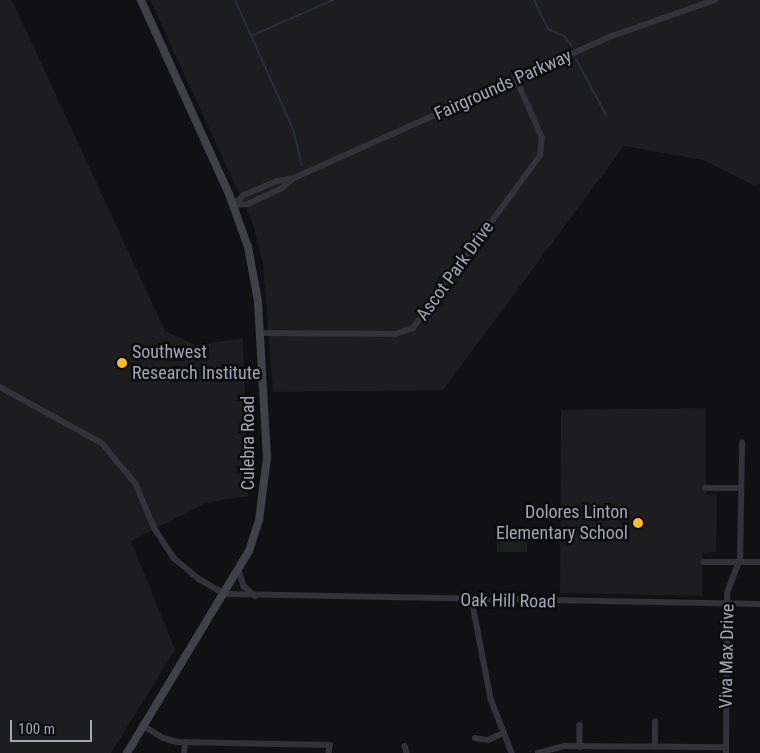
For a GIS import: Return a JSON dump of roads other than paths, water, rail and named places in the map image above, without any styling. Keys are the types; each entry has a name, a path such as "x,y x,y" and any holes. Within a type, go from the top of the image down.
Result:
{"main road":[{"name":"Culebra Road","path":"126,753 239,570 257,528 266,474 256,286 233,205 142,0"}],"street":[{"name":"Fairgrounds Parkway","path":"233,205 248,204 282,188 294,178 612,36 715,0"},
{"name":"Ascot Park Drive","path":"259,333 396,334 413,328 540,156 542,138 516,79"},
{"name":"Fairgrounds Parkway","path":"233,205 244,195 278,180 294,178"},
{"path":"0,387 102,442 136,484 155,528 174,558 199,579 225,594"},
{"name":"Viva Max Drive","path":"726,750 727,604 729,584 739,562 742,443"},
{"path":"705,488 741,488"},
{"path":"704,562 760,562"},
{"path":"239,570 244,587 255,596"},
{"name":"Oak Hill Road","path":"225,594 760,604"},
{"path":"472,600 491,699 512,753"},
{"path":"655,722 655,747"},
{"path":"580,725 580,747"},
{"path":"144,726 163,738 185,743 330,745 330,753"},
{"path":"475,738 488,740 504,733"},
{"path":"184,753 185,743"},
{"path":"255,744 255,753"},
{"path":"538,753 553,747 655,747 726,750"}],"waterway":[{"path":"235,0 293,129 302,166"},
{"path":"251,36 333,0"},
{"path":"534,0 548,29 564,36 572,46"},
{"path":"576,59 606,115"}],"place":[{"name":"Southwest Research Institute","path":"122,363"},
{"name":"Dolores Linton Elementary School","path":"638,523"}]}
